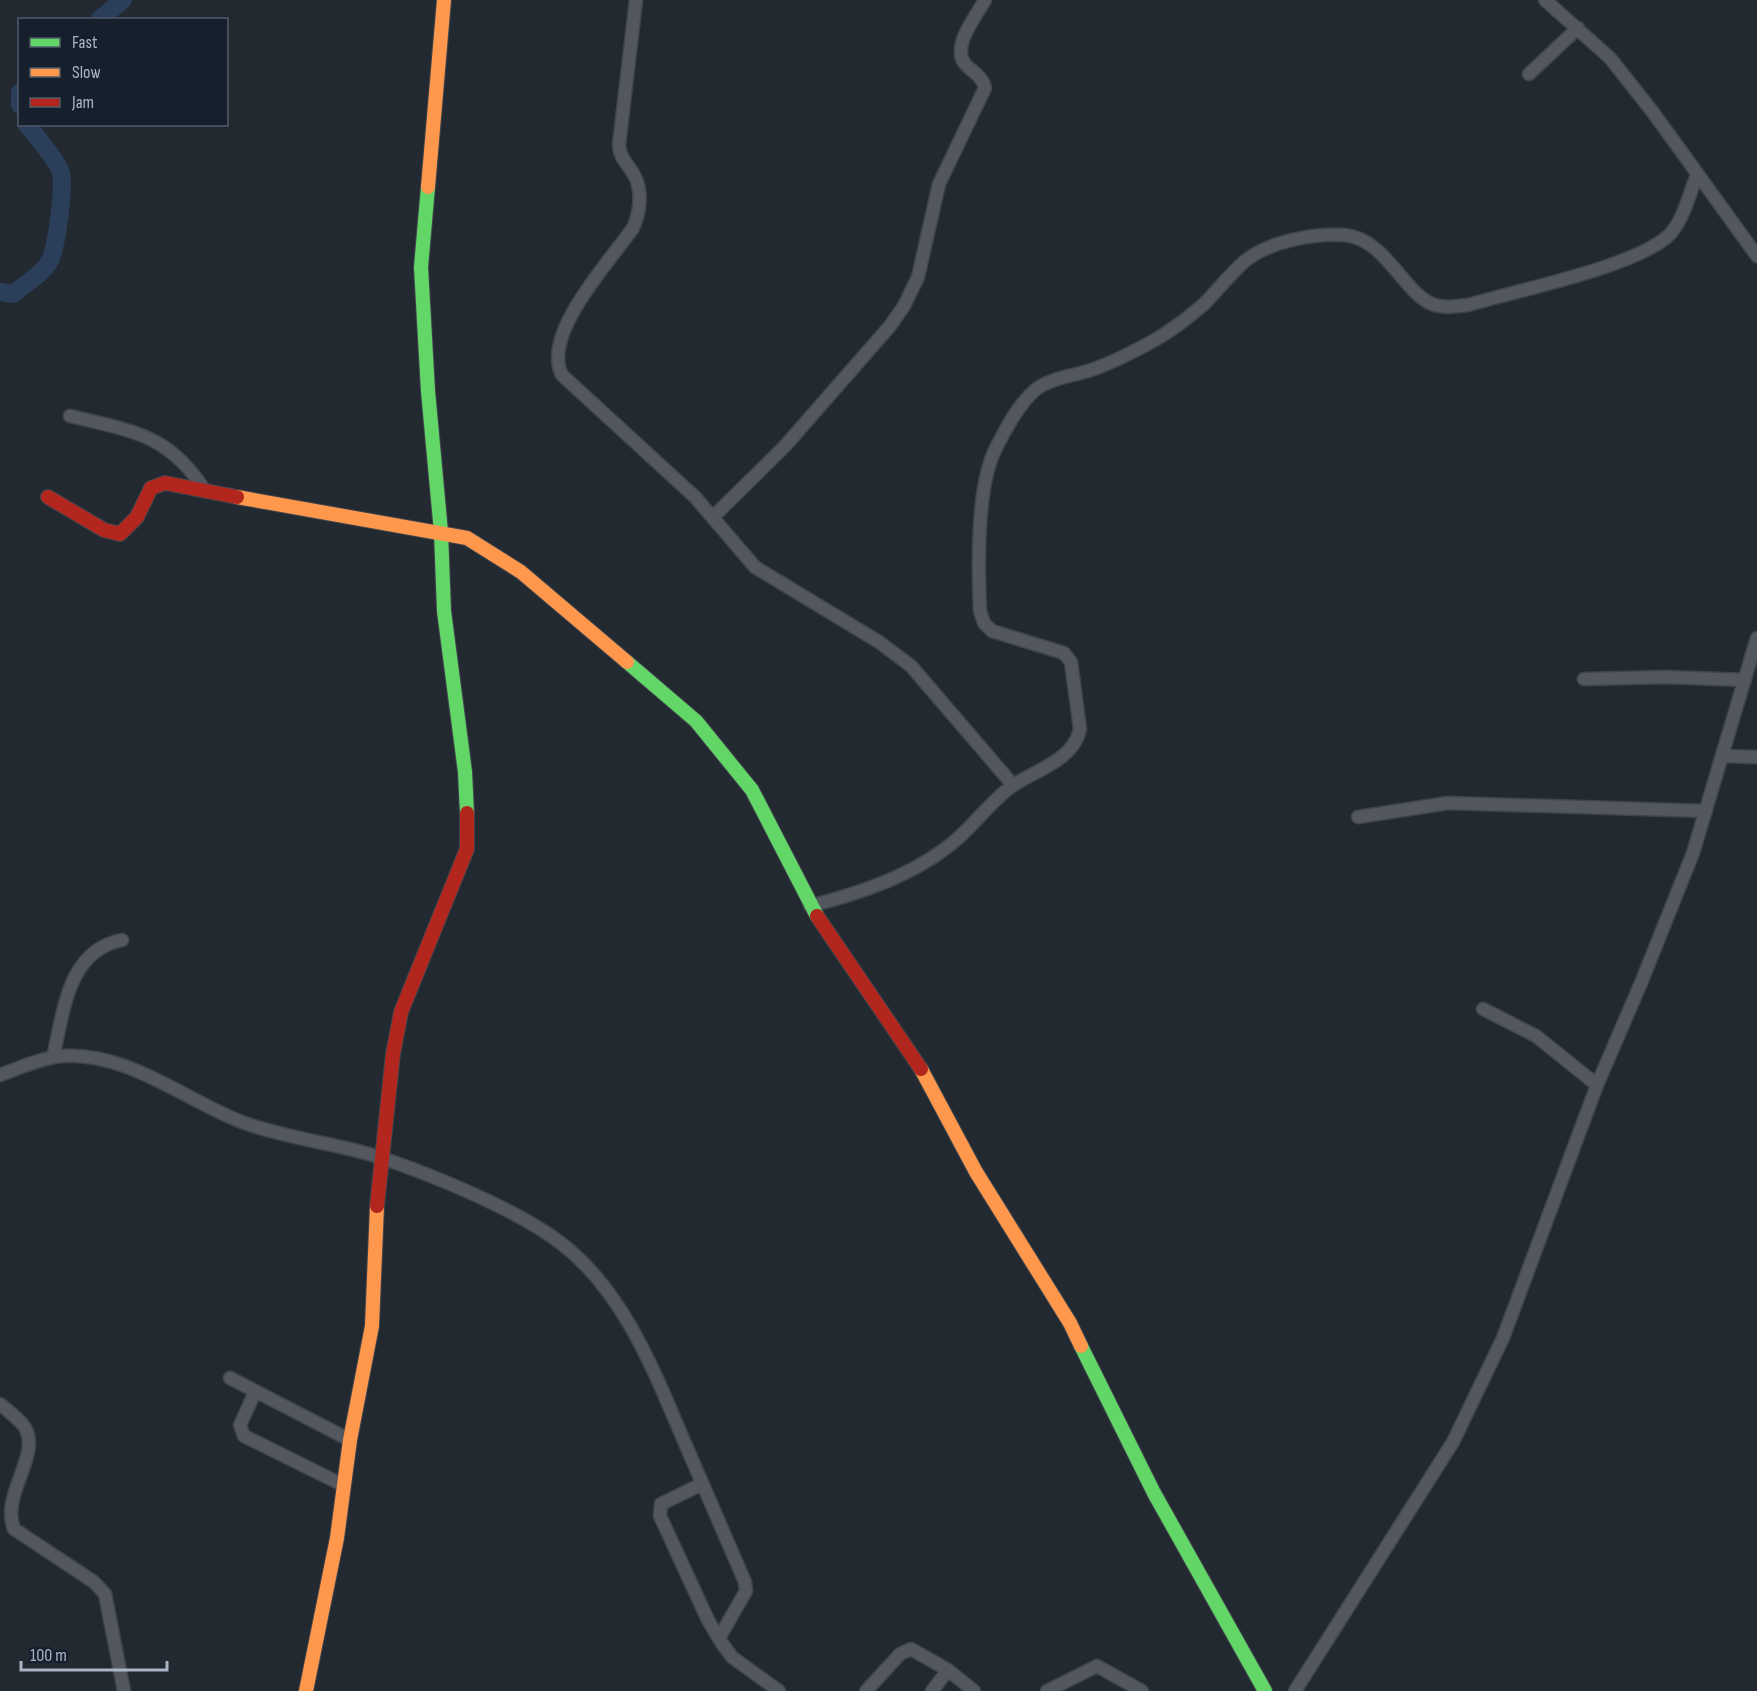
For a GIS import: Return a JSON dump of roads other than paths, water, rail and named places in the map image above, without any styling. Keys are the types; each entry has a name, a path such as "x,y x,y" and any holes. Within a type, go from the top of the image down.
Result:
{"street":[{"path":"306,1691 337,1538 350,1440 372,1326 381,1158 390,1073 401,1012 452,891 466,849 468,831 465,772 444,611 441,532 428,391 421,267 444,0"},
{"path":"636,0 619,145 622,159 634,174 639,189 637,219 633,228 572,313 558,351 557,360 562,375 653,456 713,517 763,574 879,642 911,666 1013,785"},
{"path":"713,517 785,446 890,326 913,289 922,264 939,184 985,88 981,78 961,61 959,51 985,0"},
{"path":"1545,0 1610,58 1652,111 1757,256"},
{"path":"1529,74 1578,28"},
{"path":"810,906 872,889 943,850 1013,785 1070,752 1078,738 1080,729 1071,662 1064,653 992,631 984,623 980,611 982,500 987,469 996,447 1017,414 1037,389 1051,380 1099,367 1153,341 1171,330 1204,303 1247,260 1299,238 1327,234 1348,235 1365,242 1386,258 1430,303 1446,307 1468,304 1612,264 1644,250 1668,236 1676,226 1697,175"},
{"path":"70,416 146,436 163,444 193,472 205,491"},
{"path":"48,497 105,530 120,534 137,517 151,488 156,484 185,486 326,515 467,538 521,572 696,721 722,749 752,790 810,906 918,1063 976,1172 1070,1323 1154,1493 1265,1691"},
{"path":"1295,1691 1453,1442 1503,1338 1597,1085 1693,853 1757,638"},
{"path":"1584,679 1666,676 1745,680"},
{"path":"1723,756 1757,757"},
{"path":"1358,818 1448,803 1706,810"},
{"path":"53,1057 66,993 86,958 106,943 122,940"},
{"path":"1483,1009 1536,1036 1597,1085"},
{"path":"0,1075 53,1057 82,1057 114,1063 147,1076 199,1103 245,1123 381,1158 453,1186 522,1220 562,1244 600,1282 645,1351 745,1582 746,1591 720,1638"},
{"path":"230,1378 350,1440"},
{"path":"255,1392 240,1425 244,1436 343,1485"},
{"path":"0,1404 25,1427 28,1440 6,1507 7,1520 14,1529 94,1582 105,1594 124,1691"},
{"path":"702,1484 662,1504 660,1516 708,1620 732,1657 779,1691"},
{"path":"866,1691 881,1672 907,1650 914,1650 948,1670 974,1691"},
{"path":"1051,1690 1097,1666 1142,1691"},
{"path":"932,1691 948,1670"}],"waterway":[{"path":"101,18 123,0"},
{"path":"0,292 13,294 45,268 51,257 57,234 62,192 61,173 51,155 28,126"}]}
